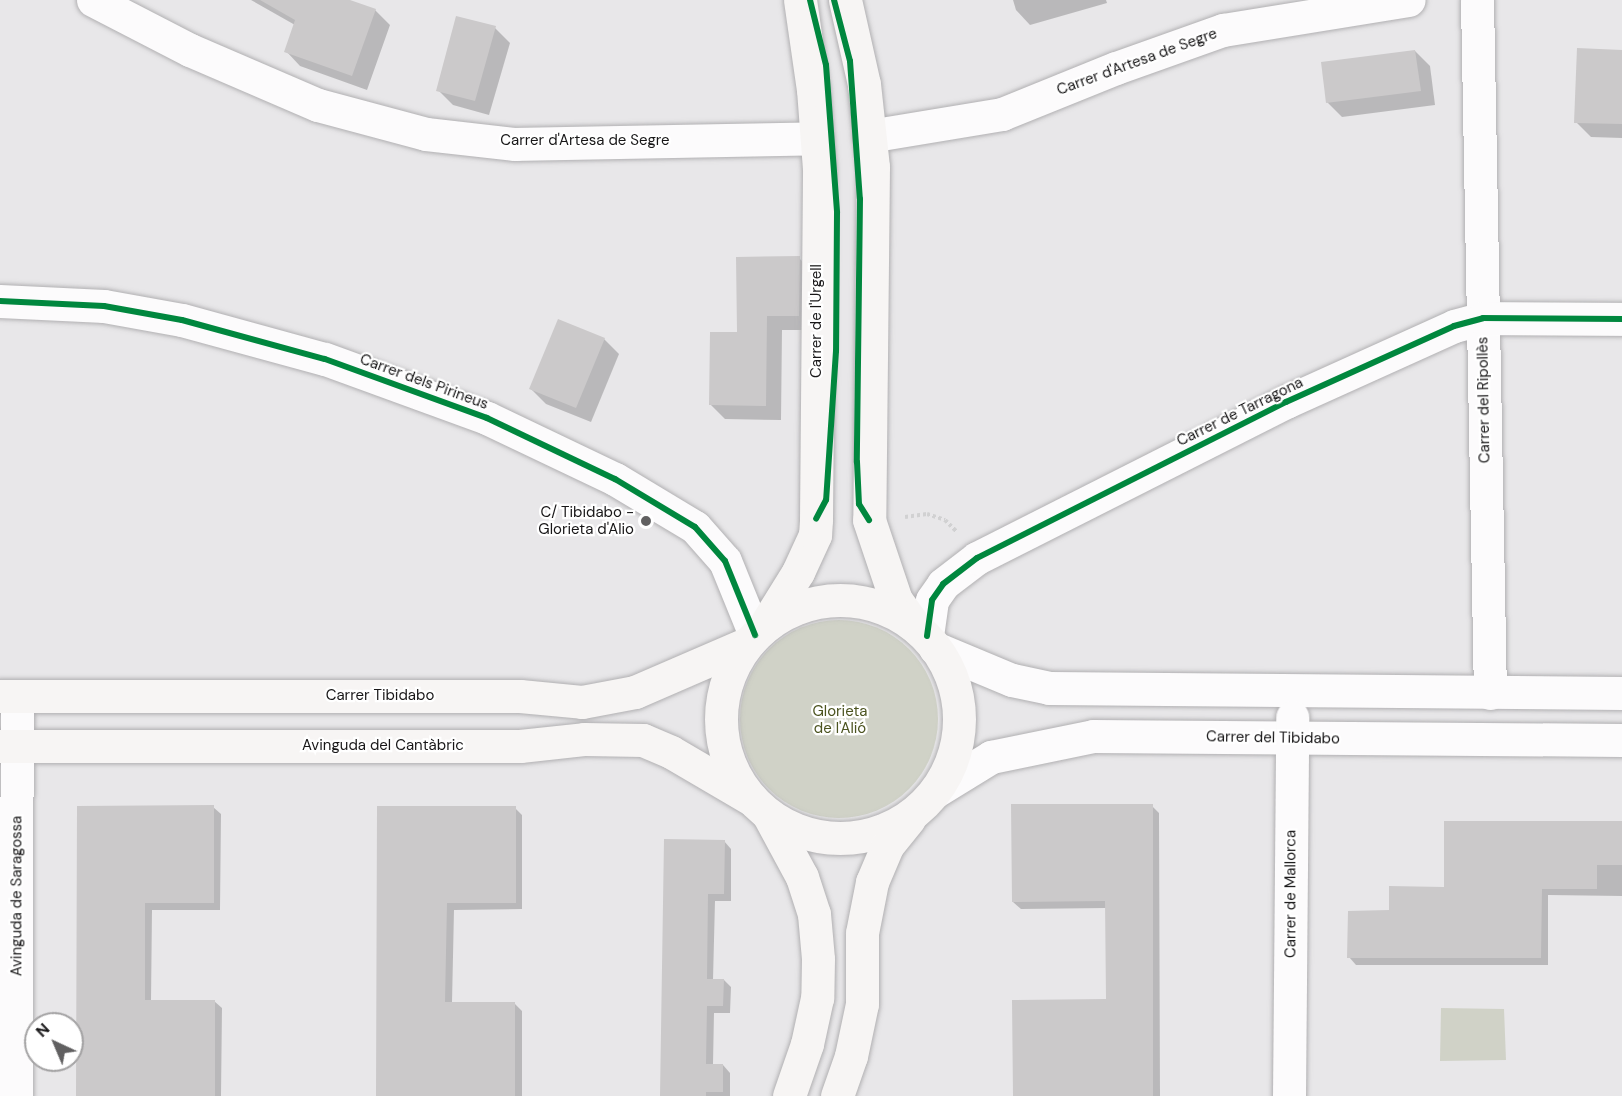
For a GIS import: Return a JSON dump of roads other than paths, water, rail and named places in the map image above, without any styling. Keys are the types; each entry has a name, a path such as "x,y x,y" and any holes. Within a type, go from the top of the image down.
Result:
{"street":[{"name":"Carrer d'Artesa de Segre","path":"93,0 190,50 318,105 426,135 515,144 817,138"},
{"name":"Carrer de l'Urgell","path":"755,636 781,603 815,535 817,138 800,0"},
{"path":"837,1096 851,1056 862,1004 862,933 872,882 887,846 925,802 952,761 959,729 957,695 946,663 896,600 869,520 873,167 864,84 845,0"},
{"name":"Carrer d'Artesa de Segre","path":"869,136 1002,114 1116,68 1223,30 1409,0"},
{"name":"Carrer del Ripollès","path":"1477,0 1490,693"},
{"name":"Carrer dels Pirineus","path":"0,301 104,306 182,320 325,359 487,418 615,479 695,527 725,561 755,636"},
{"name":"Carrer de Tarragona","path":"925,636 932,600 943,584 977,558 1286,402 1445,330 1483,318 1622,319"},
{"path":"789,1096 807,1044 817,998 818,959 814,914 802,878 729,760 722,739 721,705 730,673 755,636 789,610 821,601 854,600 886,608 925,636 1012,680 1049,688 1622,693"},
{"name":"Carrer Tibidabo","path":"8,696 520,696 582,702 635,692 755,636"},
{"name":"Carrer de Mallorca","path":"1289,1096 1293,691"},
{"name":"Avinguda de Saragossa","path":"8,696 16,1096"},
{"name":"Carrer del Tibidabo","path":"925,802 991,757 1093,736 1622,740"},
{"name":"Avinguda del Cantàbric","path":"9,746 520,746 584,739 643,740 671,752 760,808"},
{"path":"760,808 804,833 842,839 880,832 925,802"}],"place":[{"name":"C/ Tibidabo - Glorieta d'Alio","path":"646,521"}],"park label":[{"name":"Glorieta de l'Alió","path":"840,720"}]}
